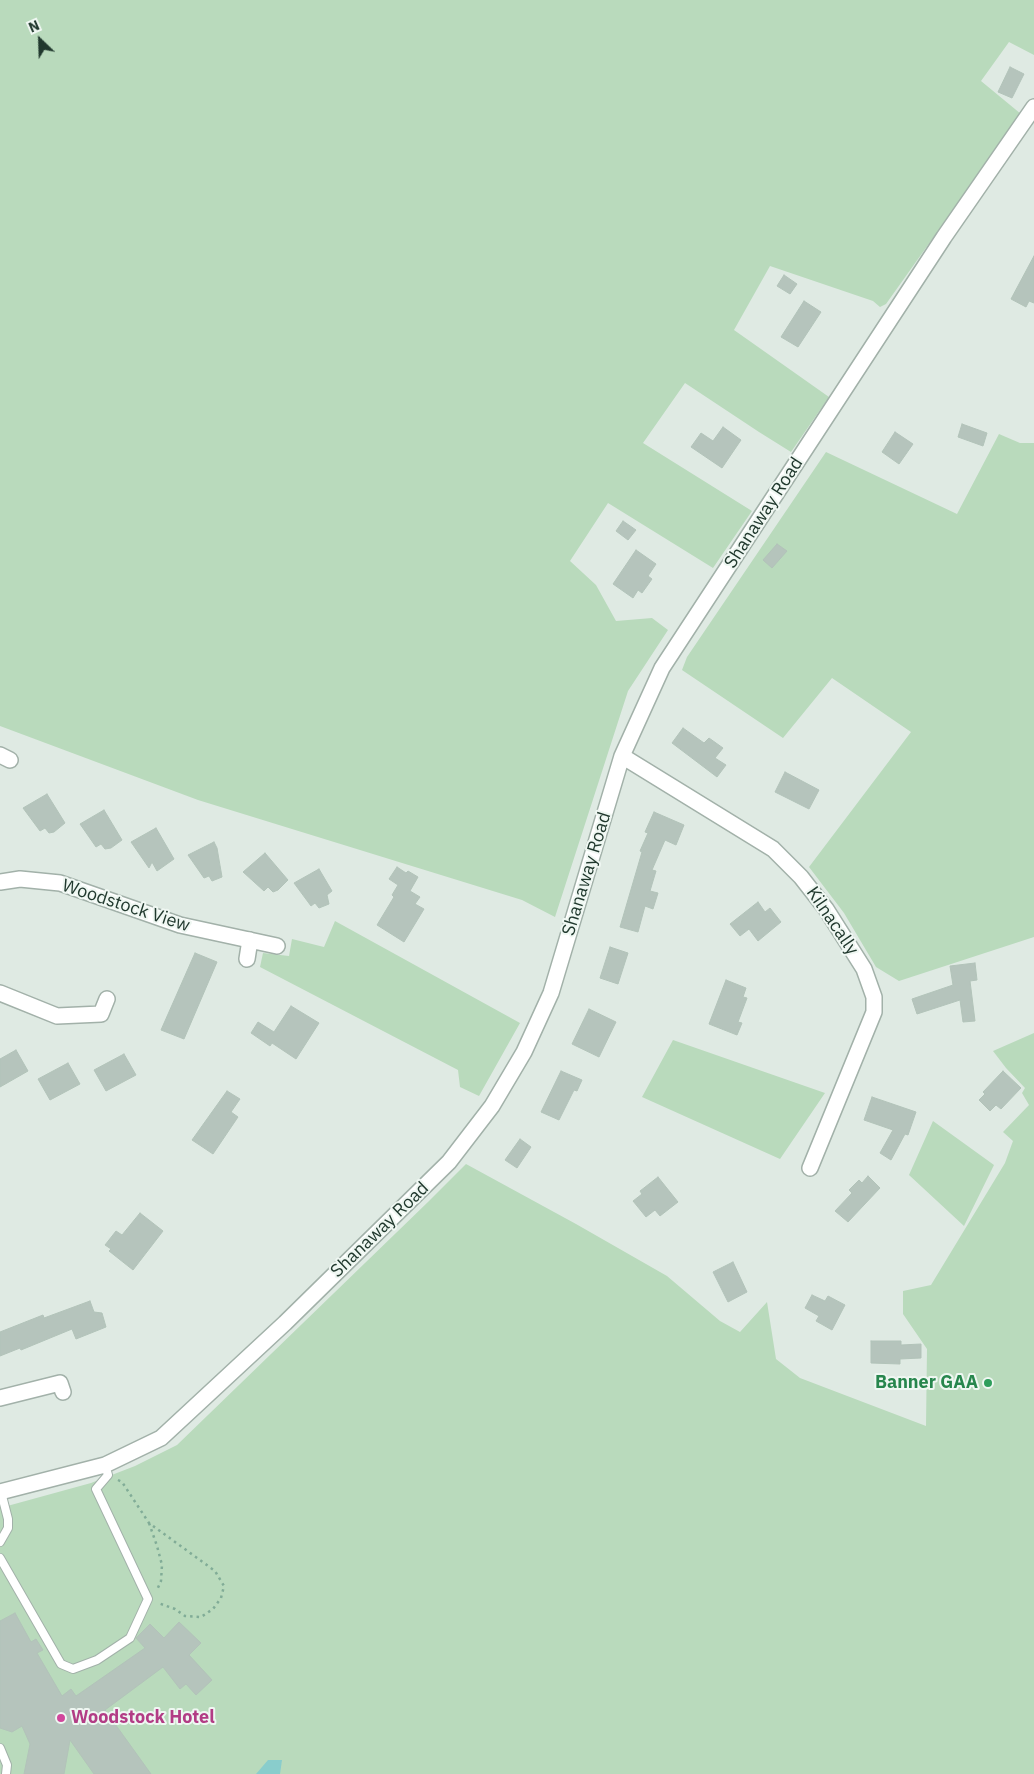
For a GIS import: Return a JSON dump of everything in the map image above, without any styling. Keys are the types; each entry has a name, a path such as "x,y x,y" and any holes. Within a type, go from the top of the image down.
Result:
{"street":[{"name":"Shanaway Road","path":"1,1492 106,1470 161,1438 285,1323 449,1162 492,1106 524,1052 551,993 622,756 662,668 944,237 1034,107"},
{"name":"Kilnacally","path":"622,756 773,849 801,877 826,909 864,969 874,997 874,1012 810,1168"},
{"name":"Woodstock View","path":"0,882 20,879 60,883 180,926 276,946"},
{"path":"247,959 250,940"},
{"path":"0,993 57,1016 101,1014 107,999"},
{"path":"0,1398 60,1383 63,1392"}],"lane":[{"path":"0,1558 61,1664 73,1669 97,1660 130,1638 148,1599 96,1489 106,1470"},
{"path":"0,1542 8,1528 8,1519 1,1492"},
{"path":"0,1748 7,1765 6,1774"}],"path":[{"path":"106,1470 122,1482 149,1523 157,1546 162,1565 161,1581 157,1591 148,1599 175,1609 185,1616 201,1617 212,1609 221,1598 224,1586 215,1572 149,1523"}],"green space":[{"path":"0,0 1034,0 1034,55 1009,42 981,81 1021,114 886,304 880,307 873,301 770,266 734,330 829,397 791,452 685,383 643,443 752,511 713,568 608,503 570,561 596,585 616,621 652,618 668,630 628,691 555,917 522,900 198,800 0,726"},
{"path":"999,434 1020,443 1034,443 1034,937 899,981 876,967 844,913 809,867 911,732 832,678 783,738 682,670 687,657 826,452 957,514"},
{"path":"335,921 520,1023 479,1096 460,1087 458,1070 260,967 263,953 289,956 292,939 324,947"},
{"path":"1034,1033 1034,1774 0,1774 0,1508 91,1483 135,1466 177,1445 466,1164 667,1276 720,1321 740,1332 767,1302 776,1359 800,1378 926,1426 927,1349 903,1314 903,1291 931,1285 1005,1163 1013,1141 1003,1132 1029,1105 1022,1093 1025,1088 993,1051"},
{"path":"673,1040 825,1093 780,1159 642,1097"},
{"path":"933,1121 994,1165 964,1226 909,1175"}],"water":[{"path":"268,1760 282,1760 280,1774 256,1774"}],"building":[{"path":"1010,67 1024,74 1012,98 998,92"},
{"path":"1034,256 1034,303 1029,301 1026,307 1011,299"},
{"path":"784,275 797,284 790,294 777,286"},
{"path":"804,301 821,312 798,347 781,337"},
{"path":"962,424 987,433 983,446 958,437"},
{"path":"723,427 741,440 722,468 691,447 701,433 713,441"},
{"path":"895,432 913,444 899,464 882,452"},
{"path":"623,521 636,530 628,540 616,531"},
{"path":"777,544 787,551 772,568 763,560"},
{"path":"636,550 656,564 648,576 652,579 642,593 638,590 633,598 613,584"},
{"path":"683,728 704,743 709,738 723,748 715,758 726,765 717,777 672,743"},
{"path":"785,772 819,790 809,809 775,792"},
{"path":"47,794 65,823 54,832 49,833 45,828 40,831 23,808"},
{"path":"104,810 122,840 111,848 105,849 101,844 96,847 80,824"},
{"path":"654,812 684,825 676,845 665,840 652,870 656,871 650,891 658,893 653,909 645,906 638,932 620,927 642,852 640,851 648,833 645,832"},
{"path":"156,828 174,859 157,871 152,862 149,868 131,842"},
{"path":"214,842 217,848 222,877 212,881 209,876 204,878 188,855"},
{"path":"265,853 288,880 278,890 273,892 268,887 264,891 243,872"},
{"path":"397,867 406,873 408,871 418,877 410,891 420,897 415,904 424,909 404,942 377,925 394,897 392,895 398,885 389,879"},
{"path":"319,869 332,891 327,895 329,904 319,908 315,903 311,906 294,883"},
{"path":"758,902 765,912 770,908 781,922 758,941 749,929 740,936 730,924"},
{"path":"610,947 628,953 618,984 600,978"},
{"path":"195,953 217,962 184,1039 161,1030"},
{"path":"975,963 977,980 970,981 975,1021 963,1022 960,1000 917,1014 912,999 953,985 950,966"},
{"path":"726,980 746,988 743,997 747,998 738,1022 742,1023 737,1035 709,1024"},
{"path":"291,1006 319,1023 296,1059 272,1043 270,1046 251,1033 258,1022 274,1032"},
{"path":"589,1009 616,1022 599,1057 572,1044"},
{"path":"16,1050 28,1071 0,1087 0,1059"},
{"path":"124,1054 136,1075 106,1091 94,1070"},
{"path":"68,1063 80,1084 50,1100 38,1079"},
{"path":"561,1071 582,1080 577,1091 574,1090 559,1120 541,1112"},
{"path":"1003,1071 1021,1088 1001,1109 996,1105 990,1111 979,1100 985,1094 983,1092"},
{"path":"227,1091 240,1099 231,1112 238,1117 213,1154 192,1140"},
{"path":"872,1097 916,1112 908,1135 905,1134 891,1160 880,1153 893,1130 864,1120"},
{"path":"520,1139 531,1147 517,1168 505,1160"},
{"path":"868,1176 880,1188 848,1222 835,1211 852,1193 849,1190 859,1180 862,1183"},
{"path":"658,1177 678,1202 660,1216 655,1210 646,1217 633,1201 642,1194 640,1191"},
{"path":"140,1213 163,1231 133,1270 109,1251 111,1249 105,1245 116,1231 122,1235"},
{"path":"733,1262 747,1292 728,1302 713,1272"},
{"path":"812,1295 825,1301 828,1296 845,1305 832,1330 816,1321 819,1316 805,1308"},
{"path":"90,1301 94,1312 102,1313 106,1327 76,1339 72,1329 21,1350 20,1348 0,1356 0,1332 43,1315 44,1318"},
{"path":"871,1341 901,1341 901,1345 921,1344 921,1358 900,1359 900,1364 871,1363"},
{"path":"15,1613 31,1642 36,1639 43,1650 37,1653 62,1696 71,1689 76,1696 145,1648 136,1638 150,1624 164,1638 179,1622 201,1643 189,1655 212,1680 196,1695 186,1684 180,1689 163,1667 105,1710 151,1774 94,1774 70,1740 64,1774 24,1774 30,1744 22,1726 12,1732 0,1728 0,1621"}],"place":[{"name":"Banner GAA","path":"988,1383"},
{"name":"Woodstock Hotel","path":"61,1718"}]}
